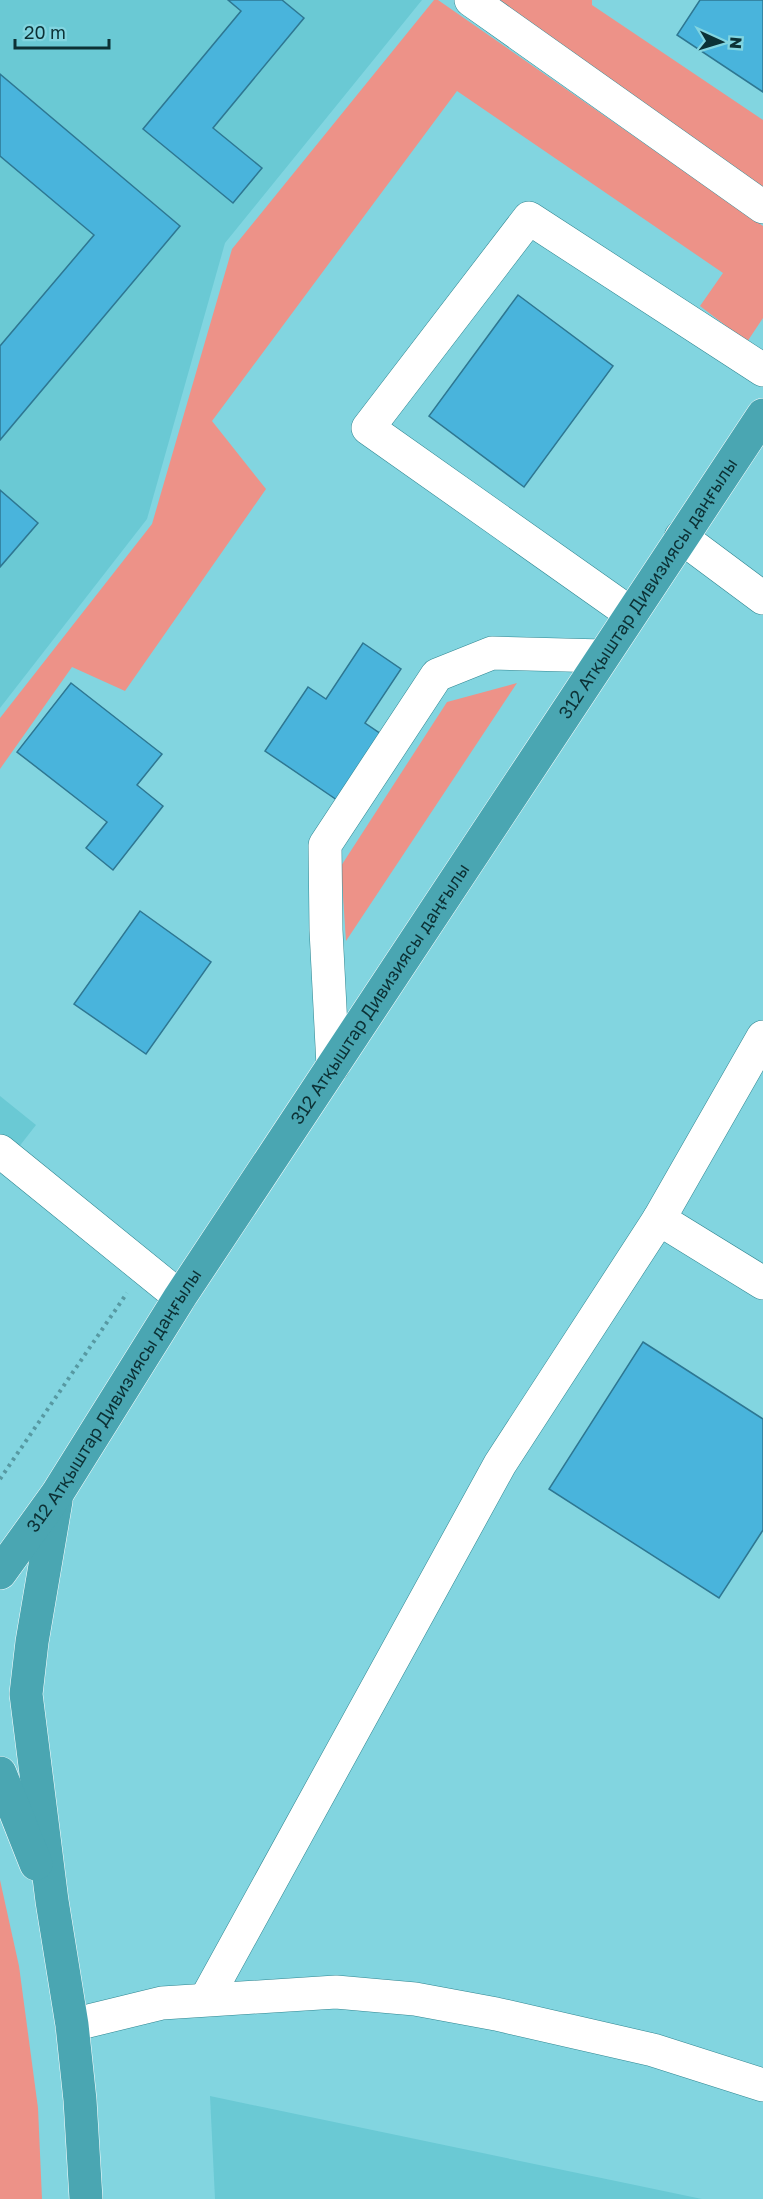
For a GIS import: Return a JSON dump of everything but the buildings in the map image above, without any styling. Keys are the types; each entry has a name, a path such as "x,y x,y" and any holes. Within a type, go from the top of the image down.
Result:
{"highway":[{"name":"312 Атқыштар Дивизиясы даңғылы","path":"0,1573 57,1494 180,1297 763,415"},
{"path":"57,1494 32,1642 26,1694 52,1901 72,2025 80,2100 86,2199"},
{"path":"0,1773 52,1901"}],"street":[{"path":"471,0 763,207"},
{"path":"630,613 368,428 529,218 763,370"},
{"path":"681,537 763,598"},
{"path":"333,1065 326,930 325,845 437,675 492,653 603,656"},
{"path":"206,1999 500,1464 660,1219 763,1037"},
{"path":"0,1151 180,1297"},
{"path":"660,1219 763,1283"},
{"path":"72,2025 162,2002 336,1992 415,1999 496,2014 653,2050 763,2085"}],"path":[{"path":"0,1479 144,1268"}],"shaded area":[{"path":"0,0 422,0 225,243 147,519 0,708"},
{"path":"434,0 438,0 763,226 763,318 747,342 700,306 723,273 457,91 212,421 266,489 125,691 72,667 0,769 0,718 152,524 232,249"},
{"path":"498,0 592,0 592,5 763,120 763,190"},
{"path":"517,683 346,941 341,866 447,702"},
{"path":"0,1096 36,1125 0,1171"},
{"path":"0,1880 19,1966 38,2108 42,2199 0,2199"},
{"path":"210,2096 702,2199 215,2199"}]}
